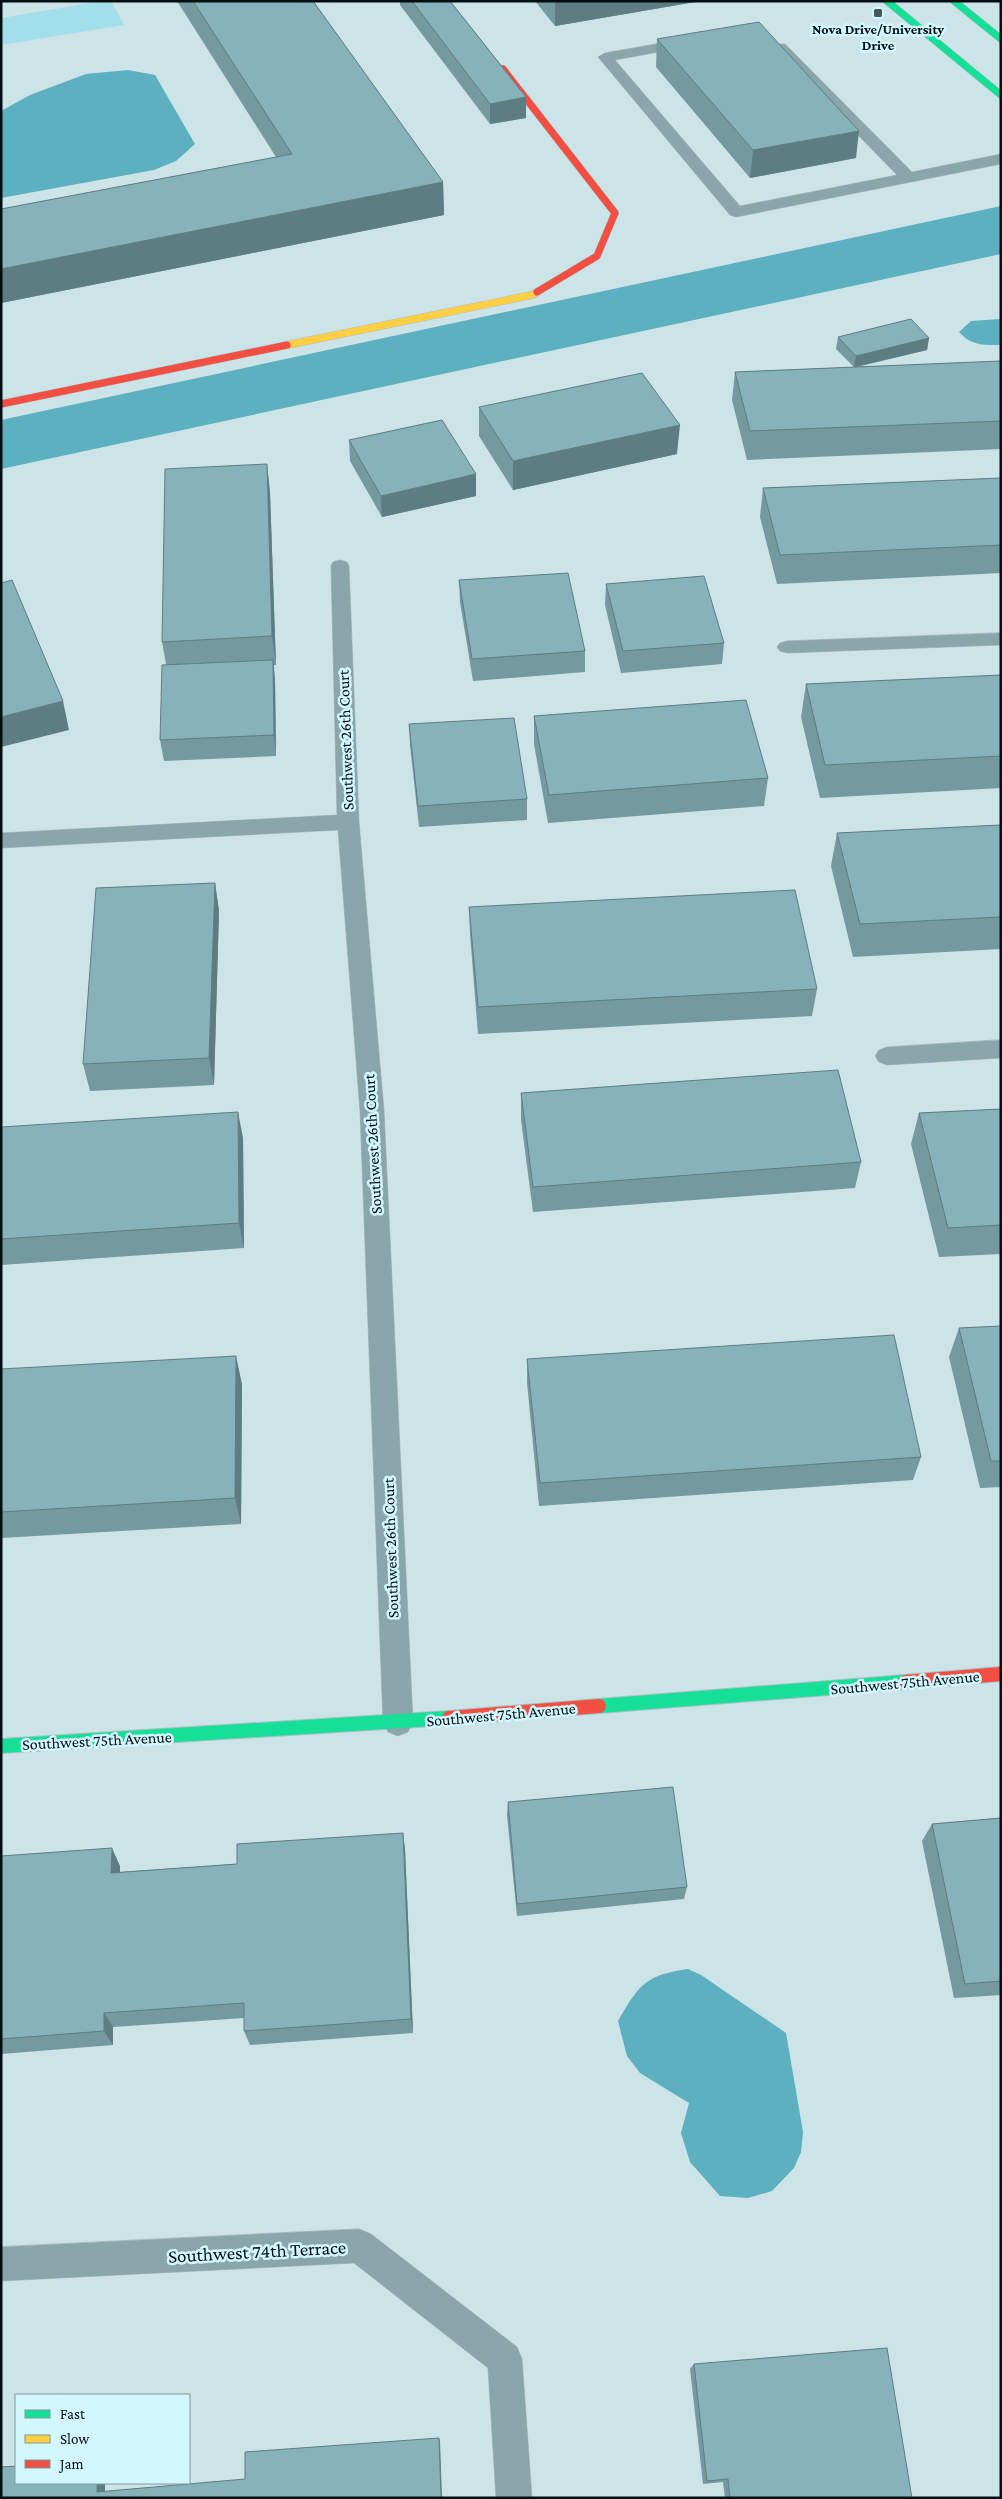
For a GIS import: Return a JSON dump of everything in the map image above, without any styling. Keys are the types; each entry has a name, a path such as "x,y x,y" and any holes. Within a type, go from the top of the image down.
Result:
{"street":[{"path":"887,1 1001,95"},
{"path":"954,1 1001,39"},
{"path":"1,404 532,295 597,256 615,213 497,62"},
{"name":"Southwest 75th Avenue","path":"1,1746 398,1722 1001,1674"}],"lane":[{"path":"770,37 909,178"},
{"path":"708,39 605,57 736,212 1001,159"},
{"name":"Southwest 26th Court","path":"340,566 348,822 372,1111 398,1722"},
{"path":"787,647 1001,639"},
{"path":"1,841 348,822"},
{"path":"886,1056 1001,1049"},
{"name":"Southwest 74th Terrace","path":"1,2264 359,2246 505,2359 514,2498"}],"shaded area":[{"path":"111,1 124,25 1,45 1,18"},
{"path":"128,70 155,75 195,144 176,161 154,170 1,198 1,111 30,95 86,74"},
{"path":"1001,206 1001,254 1,469 1,420"},
{"path":"1001,319 1001,345 983,345 973,342 959,332 971,321"},
{"path":"688,1969 701,1975 786,2033 803,2132 801,2152 794,2168 772,2191 748,2198 720,2196 690,2162 681,2133 689,2103 640,2073 627,2056 618,2021 638,1990 652,1979 674,1971"}],"building":[{"path":"193,1 313,1 443,182 1,269 1,209 292,154"},
{"path":"412,1 450,1 526,97 490,104"},
{"path":"759,22 859,131 753,150 657,39"},
{"path":"911,319 929,338 856,356 838,337"},
{"path":"1001,361 1001,421 750,431 735,372"},
{"path":"642,373 680,425 513,461 479,407"},
{"path":"442,420 476,474 381,496 349,440"},
{"path":"267,464 272,636 162,642 165,469"},
{"path":"1001,478 1001,545 780,555 763,488"},
{"path":"568,573 585,651 472,659 459,580"},
{"path":"704,576 724,643 623,651 606,584"},
{"path":"12,580 63,701 1,717 1,583"},
{"path":"273,660 274,735 160,740 162,665"},
{"path":"1001,675 1001,756 825,765 806,684"},
{"path":"746,700 768,778 549,795 534,716"},
{"path":"514,718 527,799 418,806 409,724"},
{"path":"1001,825 1001,917 860,924 837,833"},
{"path":"215,883 209,1058 83,1064 96,888"},
{"path":"795,890 817,989 478,1007 469,907"},
{"path":"838,1070 861,1162 533,1187 521,1093"},
{"path":"1001,1109 1001,1225 948,1228 919,1113"},
{"path":"238,1112 239,1223 1,1239 1,1127"},
{"path":"1001,1326 1001,1461 991,1461 959,1328"},
{"path":"894,1335 921,1457 540,1483 527,1359"},
{"path":"236,1356 235,1498 1,1512 1,1369"},
{"path":"673,1787 687,1887 517,1904 508,1802"},
{"path":"1001,1818 1001,1981 965,1984 932,1824"},
{"path":"403,1833 411,2019 244,2031 244,2003 104,2013 104,2031 1,2039 1,1856 112,1848 111,1873 237,1864 237,1844"},
{"path":"887,2348 912,2498 730,2498 728,2479 707,2481 694,2364"},
{"path":"439,2438 441,2498 1,2498 1,2467 15,2466 15,2484 97,2484 97,2492 245,2479 245,2452"}],"traffic: fast":[{"path":"887,1 1001,95"},
{"path":"954,1 1001,39"},
{"path":"599,1706 905,1682"},
{"path":"1,1746 449,1718"}],"traffic: slow":[{"path":"287,345 532,295 537,292"}],"traffic: jam":[{"path":"503,69 615,213 597,256 537,292"},
{"path":"1,404 287,345"},
{"path":"905,1682 1001,1674"},
{"path":"449,1718 599,1706"}],"place":[{"name":"Nova Drive/University Drive","path":"878,13"}]}
